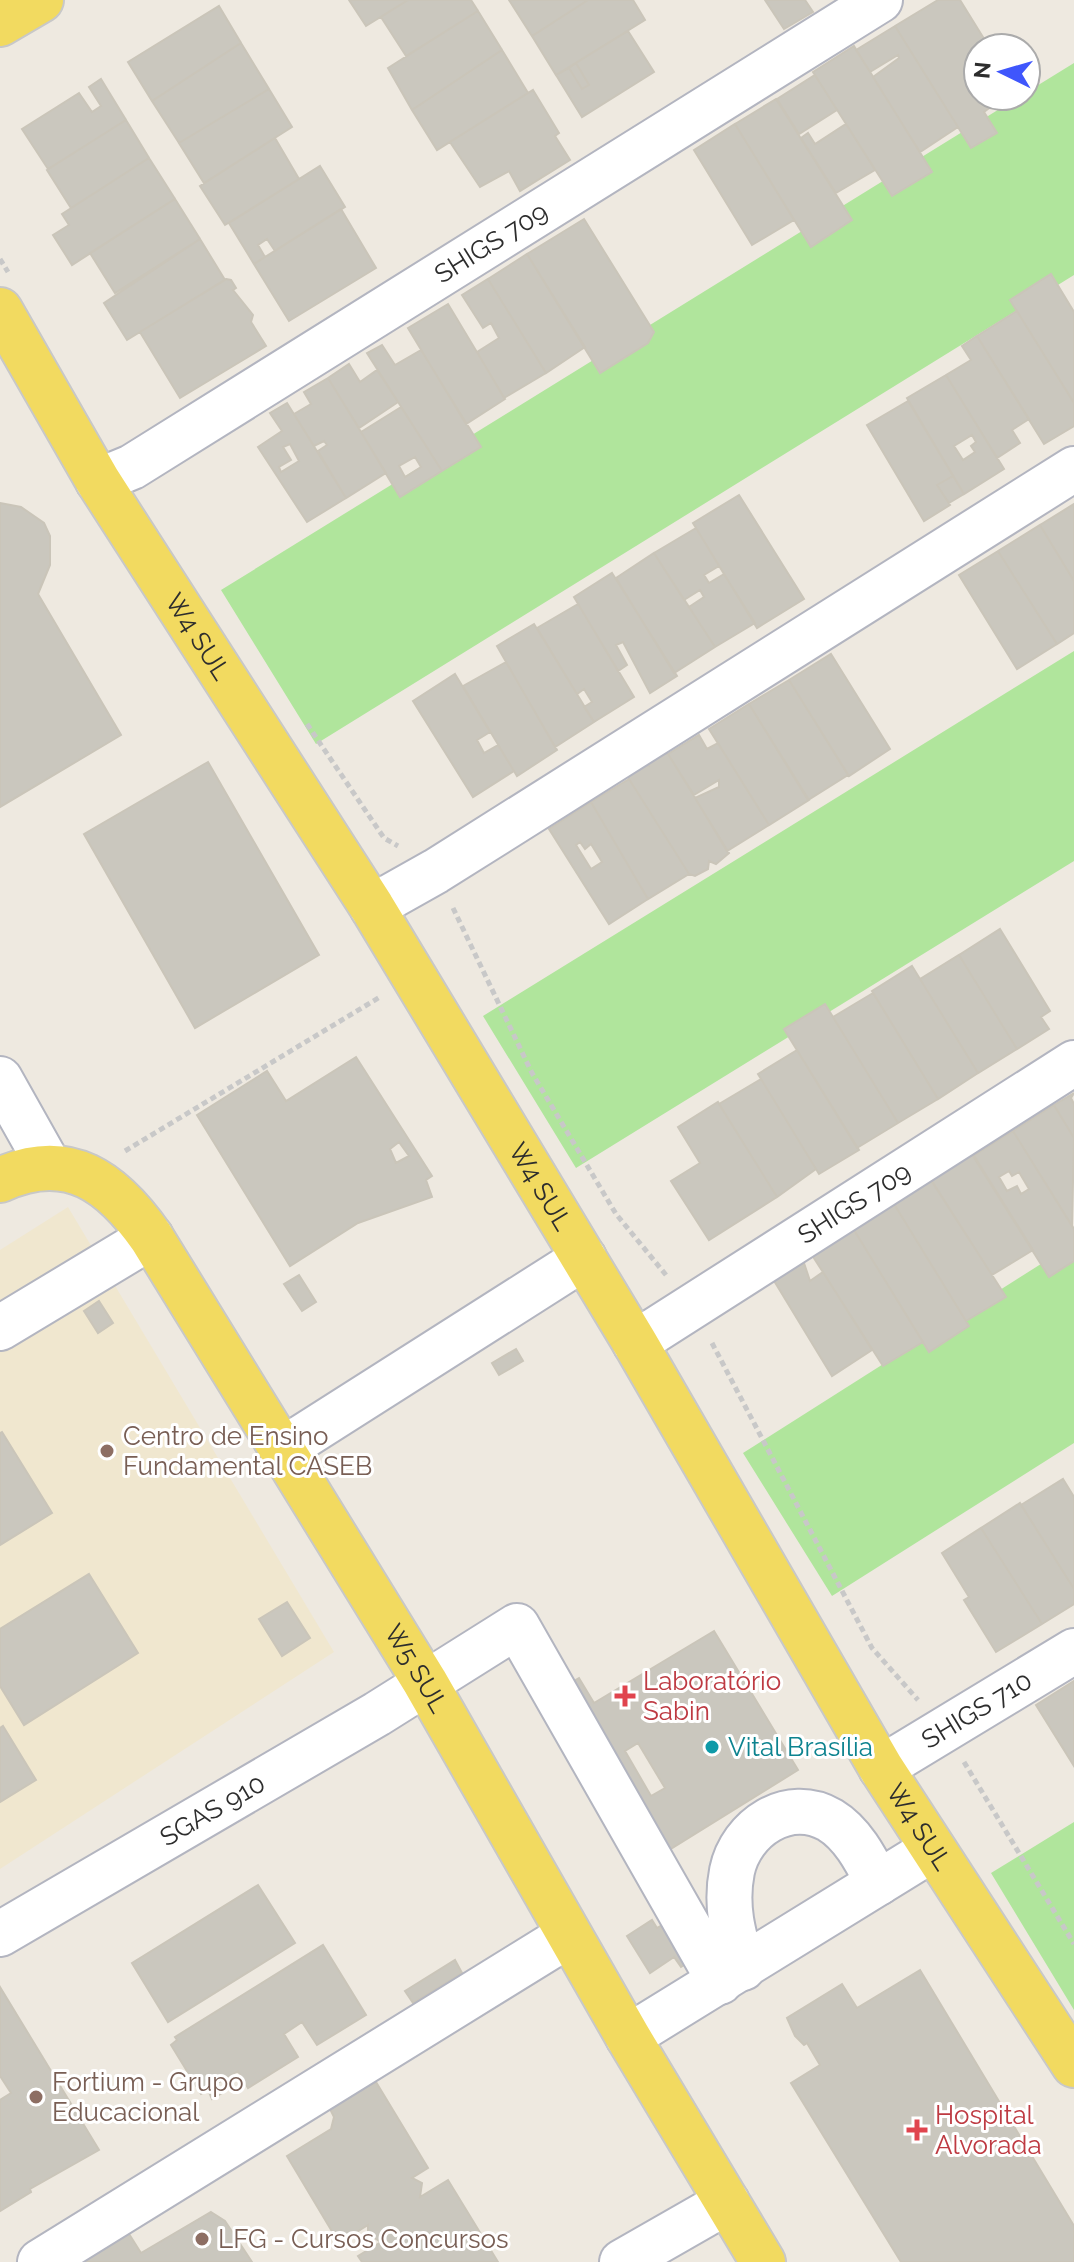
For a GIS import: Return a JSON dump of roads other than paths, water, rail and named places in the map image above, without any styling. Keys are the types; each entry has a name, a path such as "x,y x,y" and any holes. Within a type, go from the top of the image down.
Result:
{"main road":[{"path":"0,24 41,0"},
{"name":"W4 SUL","path":"8,298 98,481 372,907 635,1343 881,1768 1074,2065"},
{"path":"0,1180 15,1173 68,1171"},
{"name":"W5 SUL","path":"68,1171 109,1186 151,1237 425,1682 628,2037 763,2262"}],"street":[{"name":"SHIGS 709","path":"98,481 132,467 880,0"},
{"path":"372,907 436,871 1074,469"},
{"name":"SHIGS 709","path":"635,1343 1074,1063"},
{"path":"0,1079 68,1171"},
{"path":"0,1328 151,1237"},
{"path":"282,1450 584,1258"},
{"name":"SGAS 910","path":"0,1934 517,1626 731,1975"},
{"name":"SHIGS 710","path":"881,1768 1074,1651"},
{"path":"731,1975 729,1919 732,1868 750,1832 765,1822 784,1813 805,1813 829,1820 863,1854 878,1883"},
{"path":"628,2037 933,1849"},
{"path":"40,2262 569,1935"},
{"path":"622,2262 727,2202"}],"place":[{"name":"Centro de Ensino Fundamental CASEB","path":"107,1451"},
{"name":"Laboratório Sabin","path":"625,1696"},
{"name":"Vital Brasília","path":"712,1747"},
{"name":"Fortium - Grupo Educacional","path":"36,2097"},
{"name":"Hospital Alvorada","path":"917,2130"},
{"name":"LFG - Cursos Concursos","path":"202,2239"}]}
